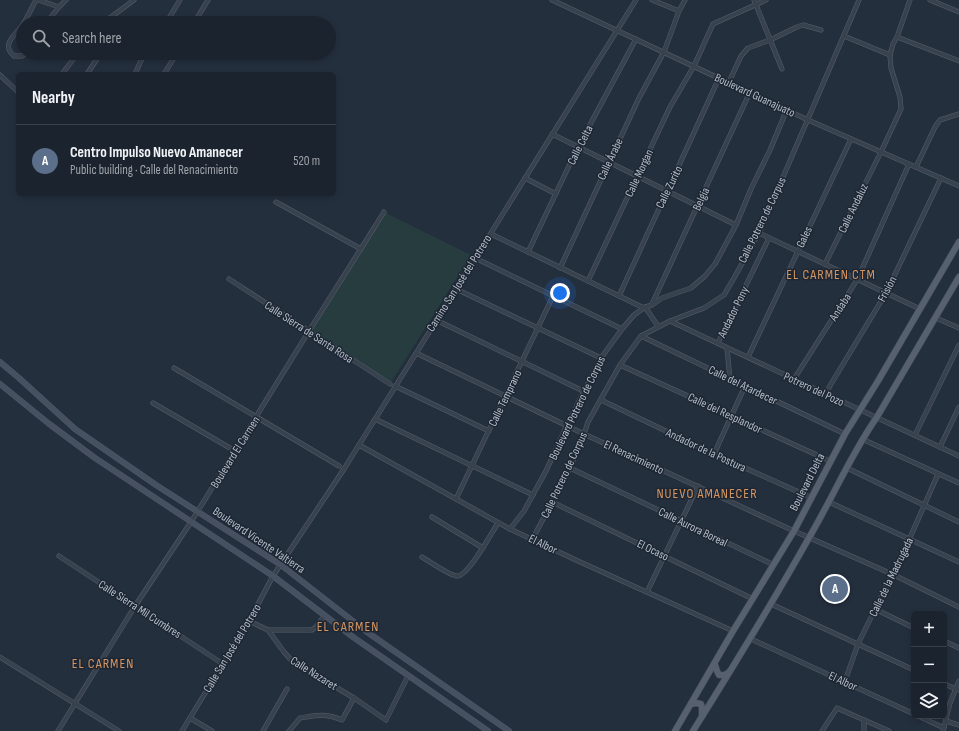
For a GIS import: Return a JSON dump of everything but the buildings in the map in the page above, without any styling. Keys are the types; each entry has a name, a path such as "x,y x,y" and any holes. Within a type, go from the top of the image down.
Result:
{"main road":[{"name":"Boulevard Delta","path":"675,731 715,665 733,631 794,531 845,434 959,242"},
{"path":"693,731 751,638 810,538 862,439 936,318 959,277"},
{"name":"Boulevard Vicente Valtierra","path":"0,362 75,430 197,512 281,565 367,632 509,731"},
{"name":"Boulevard Vicente Valtierra","path":"0,384 95,458 273,576 324,616 488,731"},
{"path":"715,665 719,675 725,675 730,671"},
{"path":"691,704 701,704 702,718"}],"street":[{"path":"28,16 37,0 59,7"},
{"path":"52,16 66,0"},
{"path":"112,16 134,0"},
{"path":"170,16 180,0"},
{"path":"198,16 208,0"},
{"name":"Boulevard Guanajuato","path":"552,0 558,1 808,120 959,186"},
{"name":"Camino San José del Potrero","path":"281,565 375,419 392,385 416,353 636,0"},
{"path":"652,0 679,11"},
{"path":"680,0 682,5"},
{"name":"Calle Árabe","path":"560,268 639,98 664,52 679,11 685,0"},
{"path":"754,0 782,69"},
{"name":"Calle Morgan","path":"588,281 670,106 694,66 713,24 766,0"},
{"name":"Calle Potrero de Corpus","path":"532,540 570,468 588,422 620,364 641,336 658,326 704,308 724,295 759,233 859,0"},
{"path":"844,36 890,55 910,0"},
{"path":"930,0 959,12"},
{"path":"729,82 741,56 748,48 770,40 797,27 803,26 821,30"},
{"path":"16,34 9,40 8,44 10,51 14,56 16,56"},
{"path":"897,36 959,61"},
{"name":"Calle Celta","path":"528,252 578,147 636,39"},
{"name":"Calle Andaluz","path":"825,264 881,152 900,109 901,104 891,68 890,55"},
{"path":"64,72 73,60"},
{"path":"88,72 96,60"},
{"path":"136,72 142,60"},
{"path":"165,72 172,60"},
{"path":"0,75 16,90"},
{"name":"Calle Zurito","path":"619,296 719,78"},
{"name":"Belgia","path":"652,305 750,92"},
{"path":"644,307 652,305 662,298 691,288 702,280 715,264 736,225 787,109"},
{"path":"916,167 935,126 940,120 959,115"},
{"path":"552,134 736,225"},
{"name":"Gales","path":"748,358 851,139"},
{"name":"Andaba","path":"794,379 858,280 908,164"},
{"path":"525,178 556,194"},
{"name":"Frisión","path":"825,394 886,293 941,178"},
{"path":"276,202 361,249"},
{"name":"Boulevard El Carmen","path":"58,731 135,606 191,522 384,212"},
{"path":"759,233 920,309"},
{"path":"490,234 644,307 658,326"},
{"name":"Andador Pony","path":"718,344 769,238"},
{"path":"475,258 622,329"},
{"name":"Calle Sierra de Santa Rosa","path":"229,279 392,385"},
{"path":"456,289 601,358"},
{"name":"Calle Temprano","path":"456,499 553,296"},
{"name":"Boulevard Potrero de Corpus","path":"510,529 524,511 553,458 601,358 622,329 644,307"},
{"path":"936,318 959,328"},
{"path":"436,320 584,391"},
{"name":"Potrero del Pozo","path":"670,321 959,456"},
{"name":"Calle del Atardecer","path":"641,336 845,434"},
{"path":"915,435 959,345"},
{"path":"727,348 730,379"},
{"name":"El Renacimiento","path":"416,353 584,434 794,531 892,574 959,607"},
{"name":"Calle del Resplandor","path":"620,364 830,461"},
{"path":"174,368 339,466"},
{"path":"392,385 488,431"},
{"path":"714,454 745,386"},
{"name":"Andador de la Postura","path":"601,400 714,454 812,498"},
{"path":"153,403 235,451"},
{"path":"940,447 959,407"},
{"path":"375,419 533,495"},
{"path":"862,439 959,483"},
{"name":"El Albor","path":"359,444 498,523 532,540 733,631"},
{"name":"Calle Aurora Boreal","path":"570,468 774,565"},
{"path":"847,468 959,522"},
{"name":"Calle de la Madrugada","path":"845,681 858,644 925,506 938,474"},
{"path":"647,592 698,486"},
{"name":"El Ocaso","path":"552,502 753,599"},
{"path":"829,502 959,562"},
{"path":"432,517 483,548"},
{"path":"422,557 454,576 461,576 466,573 498,523"},
{"name":"Calle Sierra Mil Cumbres","path":"59,556 220,662"},
{"name":"Calle San José del Potrero","path":"182,731 249,621 273,576 281,565"},
{"path":"771,604 911,669"},
{"path":"875,609 911,627"},
{"path":"268,630 312,630 324,616"},
{"name":"Calle Nazaret","path":"249,621 268,630 292,661 354,698 386,720 408,676"},
{"name":"El Albor","path":"751,638 911,713"},
{"path":"947,643 959,648"},
{"path":"0,657 119,731"},
{"path":"924,719 944,730 959,681"},
{"path":"947,685 957,690"},
{"path":"263,731 287,689"},
{"path":"289,731 300,718 330,715 342,720 354,698"},
{"path":"822,731 837,708 889,731"},
{"path":"190,718 212,731"},
{"path":"946,720 959,725"},
{"path":"864,721 864,731"}],"green space":[{"path":"384,212 471,255 390,384 309,331"}],"place":[{"name":"Centro Impulso Nuevo Amanecer","path":"835,589"}],"district":[{"name":"EL CARMEN CTM","path":"831,274"},
{"name":"NUEVO AMANECER","path":"707,493"},
{"name":"EL CARMEN","path":"348,626"},
{"name":"EL CARMEN","path":"103,663"}]}
